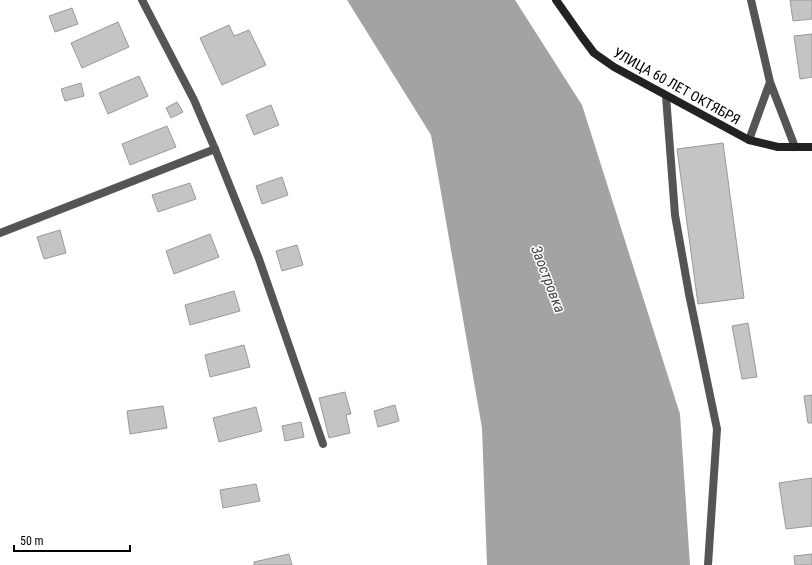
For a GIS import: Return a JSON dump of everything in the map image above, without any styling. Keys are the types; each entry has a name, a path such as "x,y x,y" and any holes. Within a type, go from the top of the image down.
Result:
{"street":[{"path":"142,0 194,100 215,149 259,259 323,444"},
{"name":"УЛИЦА 60 ЛЕТ ОКТЯБРЯ","path":"556,0 594,53 614,67 749,140 778,147 812,147"},
{"path":"751,0 770,82 795,147"},
{"path":"749,140 770,82"},
{"path":"666,96 675,215 689,294 717,429 708,565"},
{"path":"0,233 215,149"}],"water":[{"name":"Заостровка","path":"347,0 515,0 582,105 680,414 690,565 487,565 482,428 431,135"}],"building":[{"path":"790,0 812,0 812,19 793,21"},
{"path":"72,8 78,24 55,32 49,16"},
{"path":"118,22 129,47 82,68 71,43"},
{"path":"229,25 234,36 249,30 266,65 222,85 200,38"},
{"path":"812,34 812,77 800,79 794,36"},
{"path":"139,76 148,96 108,114 99,93"},
{"path":"81,83 84,96 65,101 61,89"},
{"path":"177,102 183,112 171,118 166,108"},
{"path":"271,105 279,125 254,135 246,115"},
{"path":"167,126 176,147 130,165 122,144"},
{"path":"723,143 744,298 698,304 677,149"},
{"path":"282,177 288,195 262,204 256,186"},
{"path":"190,183 196,199 158,212 152,195"},
{"path":"60,230 66,253 44,259 37,237"},
{"path":"210,234 219,257 174,274 166,251"},
{"path":"297,245 303,265 282,271 276,251"},
{"path":"234,291 240,311 190,325 185,305"},
{"path":"748,323 757,377 742,379 732,326"},
{"path":"244,345 250,367 210,377 205,355"},
{"path":"345,392 351,414 346,415 350,433 329,438 319,398"},
{"path":"812,395 812,423 808,423 804,396"},
{"path":"395,405 399,421 378,427 374,411"},
{"path":"163,406 167,428 130,434 127,411"},
{"path":"256,407 262,431 219,442 213,418"},
{"path":"301,422 304,437 285,441 282,426"},
{"path":"812,478 812,526 786,529 779,483"},
{"path":"256,484 260,501 223,508 220,490"},
{"path":"289,554 292,565 254,565 254,562"},
{"path":"812,554 812,565 795,565 794,556"}]}
